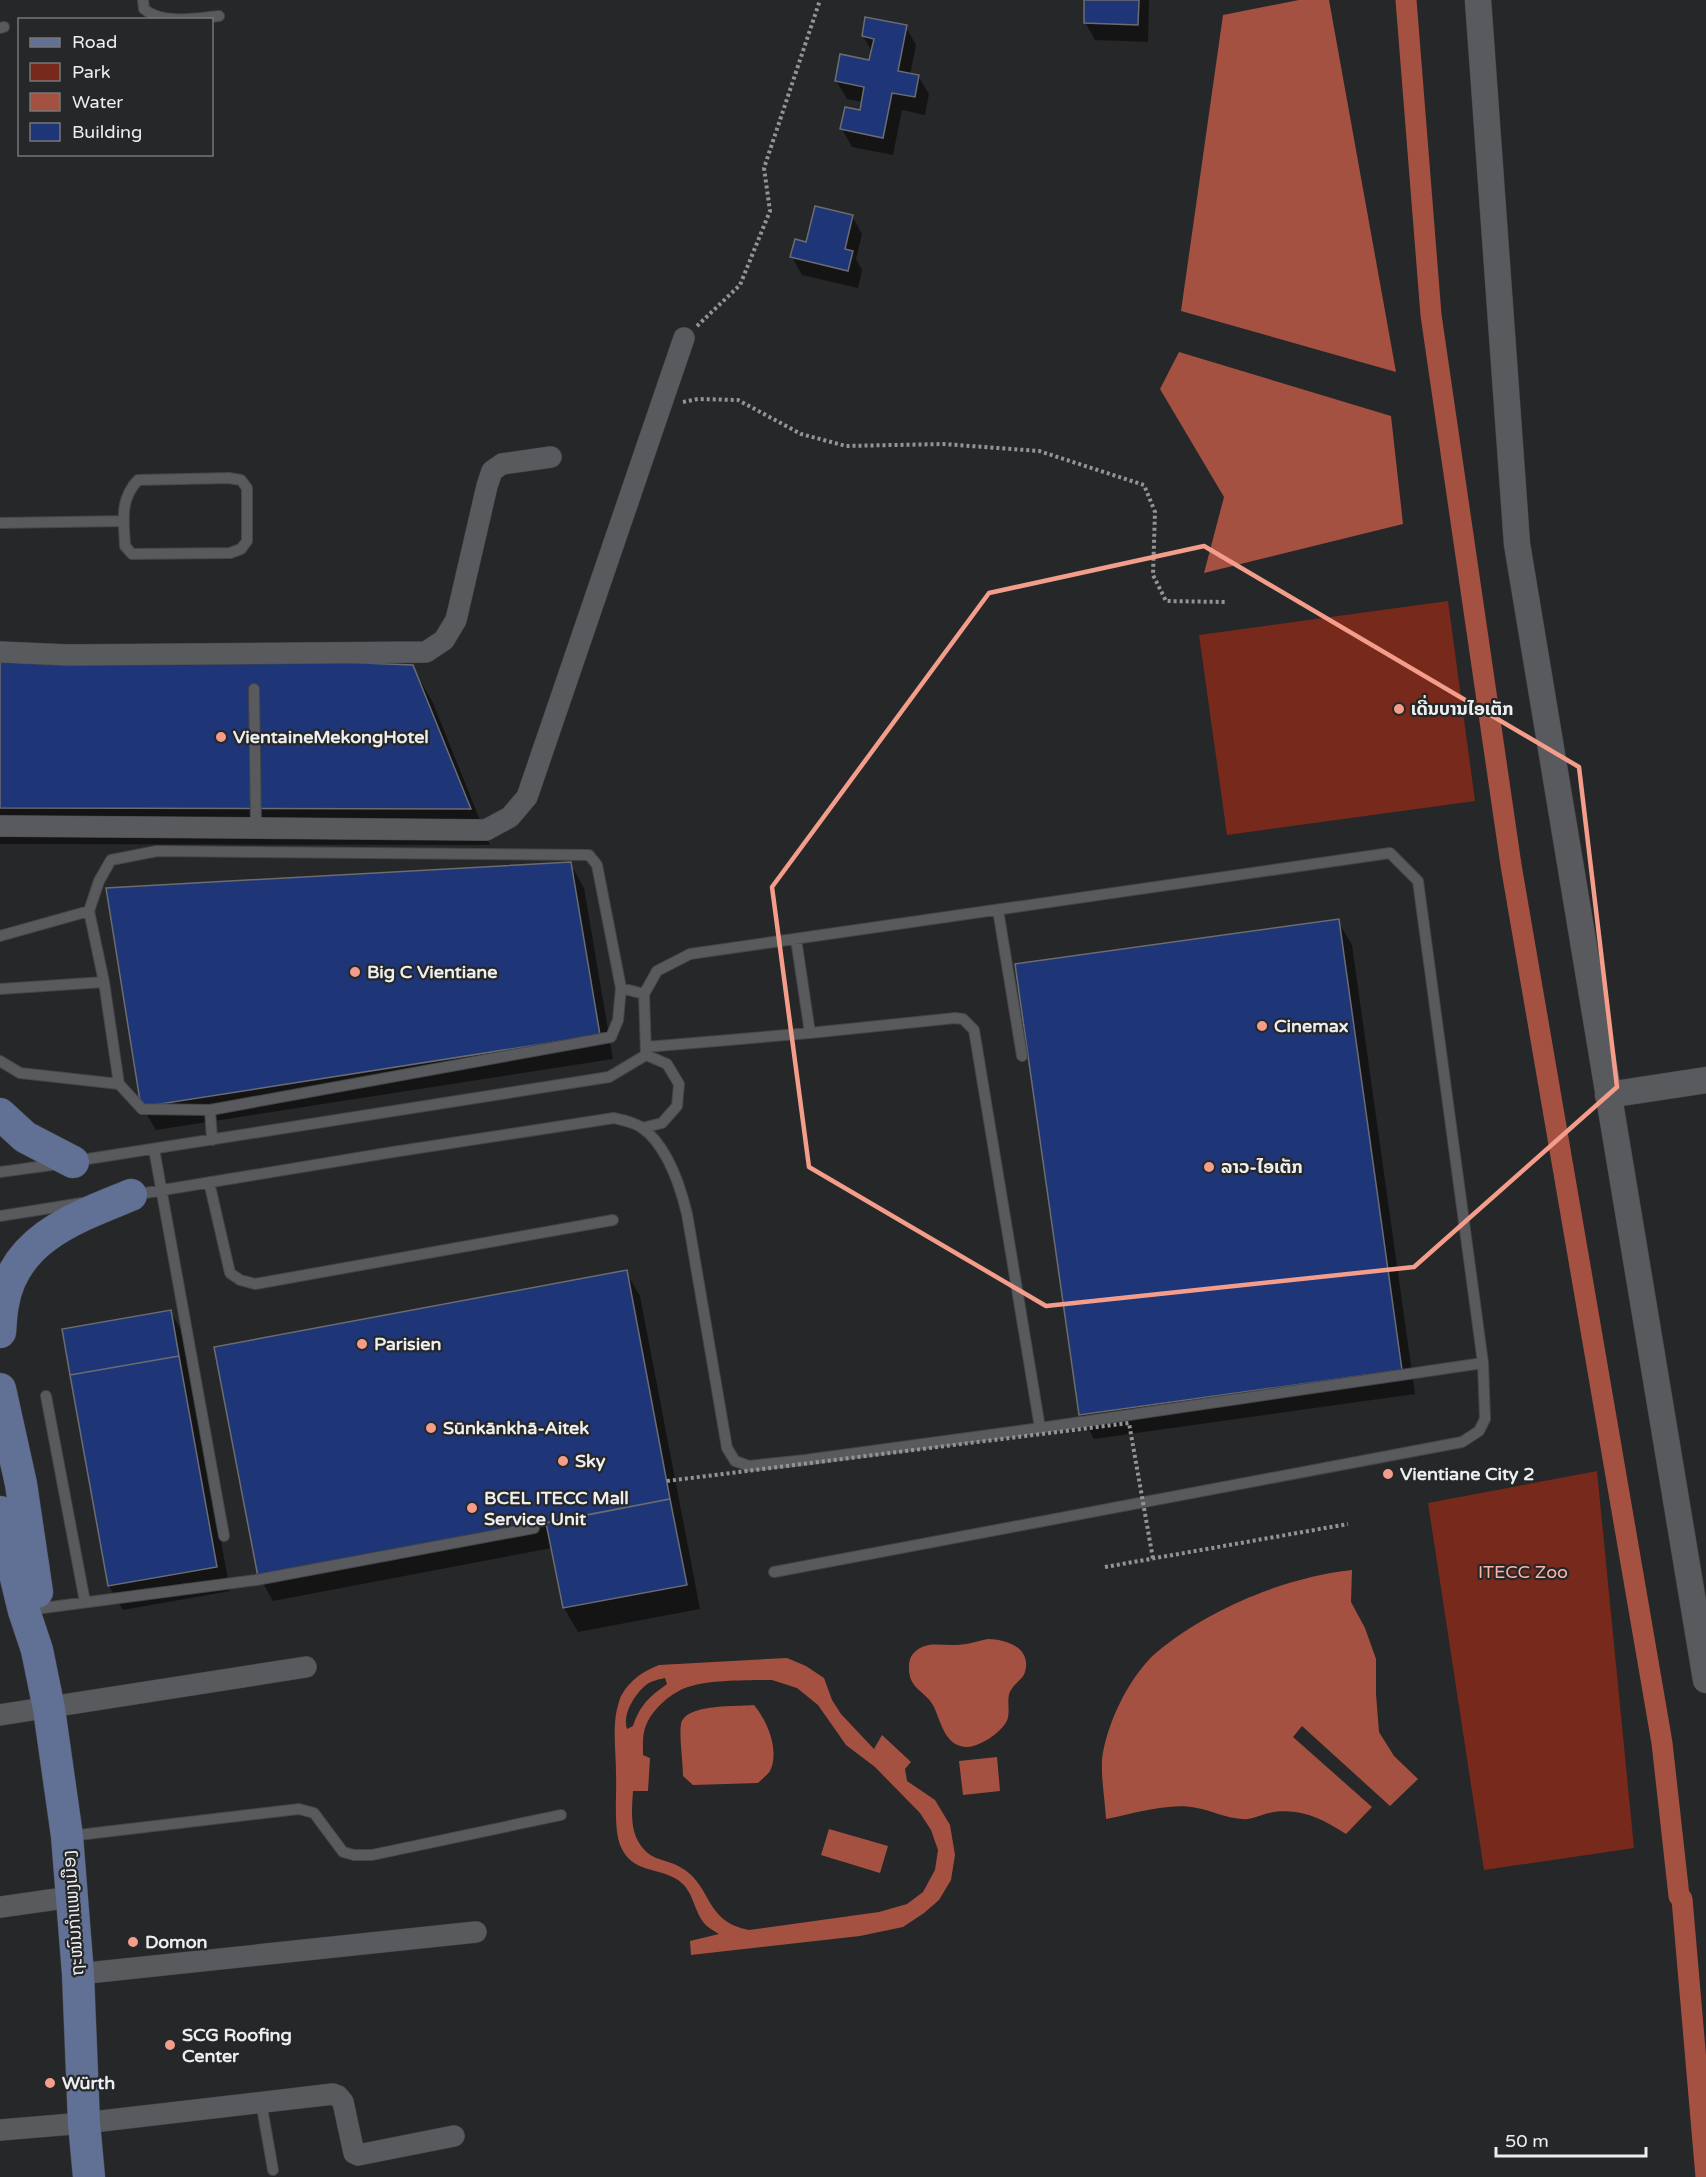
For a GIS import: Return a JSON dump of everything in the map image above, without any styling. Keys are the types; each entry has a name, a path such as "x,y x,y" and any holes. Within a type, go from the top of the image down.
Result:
{"main road":[{"path":"0,1114 25,1137 73,1162"},
{"path":"0,1332 3,1302 12,1276 29,1250 49,1232 79,1216 146,1193"},
{"name":"ຖະໜົນກຳແພງເມືອງ","path":"0,1389 25,1505 37,1650 49,1709 67,1836 78,1974 84,2123 89,2177"},
{"name":"ຖະໜົນກຳແພງເມືອງ","path":"0,1512 32,1610"}],"street":[{"path":"1478,0 1517,544 1608,1095 1699,1594 1706,1680"},
{"path":"0,826 486,830 510,817 527,797 684,338"},
{"path":"0,652 68,655 426,652 444,640 456,620 492,471 502,464 551,457"},
{"path":"1608,1095 1706,1080"},
{"path":"0,1715 306,1667"},
{"path":"0,1907 71,1897"},
{"path":"78,1974 476,1932"},
{"path":"0,2130 84,2123 333,2094 339,2096 343,2102 354,2153 358,2155 454,2136"}],"lane":[{"path":"143,0 144,9 161,18 219,16"},
{"path":"229,478 241,480 247,488 247,541 241,549 230,553 132,554 124,546 124,521 128,489 138,480 229,478"},
{"path":"0,523 124,521"},
{"path":"254,689 256,828"},
{"path":"157,850 159,827"},
{"path":"157,850 589,855 597,865 621,988 618,1020 611,1037 210,1110 142,1109 119,1084 104,982 89,911 99,881 111,860 157,850"},
{"path":"646,1051 644,994 657,971 690,954 1390,853 1418,881 1484,1363 1485,1419 1479,1431 1462,1442 774,1572"},
{"path":"998,910 1022,1056"},
{"path":"0,936 89,911"},
{"path":"796,939 810,1033"},
{"path":"0,989 104,982"},
{"path":"621,988 644,994"},
{"path":"0,1172 609,1077 646,1051 954,1018 963,1019 974,1030 1040,1428"},
{"path":"642,1128 662,1124 677,1106 679,1084 667,1064 646,1051"},
{"path":"0,1061 20,1073 119,1084"},
{"path":"210,1110 212,1140"},
{"path":"0,1216 614,1118 642,1128 668,1159 681,1189 727,1448 735,1461 749,1466 1040,1428 1484,1363"},
{"path":"154,1149 146,1193 224,1536"},
{"path":"209,1182 230,1273 240,1280 255,1284 613,1220"},
{"path":"46,1396 85,1602"},
{"path":"32,1610 256,1580 534,1528"},
{"path":"67,1836 298,1809 314,1813 343,1852 372,1856 561,1815"},
{"path":"261,2102 273,2170"}],"path":[{"path":"684,338 740,285 770,211 764,168 820,0"},
{"path":"661,405 698,399 738,400 801,434 846,446 943,444 1039,451 1144,485 1155,512 1154,575 1166,601 1226,602"},
{"path":"667,1481 1129,1423 1153,1559"},
{"path":"1105,1567 1347,1524"}],"highlighted area":[{"path":"1204,546 1579,767 1617,1087 1414,1267 1046,1306 809,1167 772,887 989,593"}],"green space":[{"path":"1448,601 1475,801 1227,835 1199,635"},
{"name":"ITECC Zoo","path":"1597,1471 1634,1848 1484,1870 1428,1503"}],"water":[{"path":"1299,0 1329,0 1396,372 1181,311 1223,15"},
{"path":"1179,352 1391,416 1403,524 1204,573 1224,497 1160,389"},
{"path":"1352,1570 1351,1602 1365,1628 1376,1659 1379,1732 1394,1756 1418,1779 1390,1806 1302,1726 1293,1737 1372,1807 1346,1834 1309,1815 1290,1812 1269,1813 1242,1819 1197,1808 1175,1806 1106,1819 1102,1767 1104,1746 1121,1701 1147,1662 1177,1636 1224,1609 1301,1580"},
{"path":"988,1639 1016,1646 1025,1657 1025,1672 1012,1688 1008,1700 1008,1717 1002,1727 978,1745 959,1746 948,1738 931,1701 911,1680 910,1660 918,1650 928,1645 960,1645"},
{"path":"787,1658 806,1666 824,1678 832,1700 841,1714 874,1749 882,1735 911,1762 905,1769 907,1781 935,1800 950,1825 955,1855 951,1880 939,1900 903,1927 860,1936 691,1955 690,1941 719,1934 704,1923 683,1884 670,1876 639,1865 626,1855 621,1847 617,1831 615,1721 617,1707 621,1696 633,1681 642,1673 659,1665","holes":["665,1678 667,1684 646,1702 633,1726 627,1729 626,1717 630,1705 638,1694 648,1684","772,1680 797,1688 818,1705 846,1745 875,1767 920,1813 931,1830 938,1850 935,1870 923,1892 907,1904 879,1912 749,1930 723,1919 691,1875 680,1867 647,1853 638,1841 633,1823 633,1791 648,1791 650,1758 643,1755 643,1739 645,1727 654,1712 664,1701 682,1689 696,1685 729,1681"]},
{"path":"754,1705 767,1727 773,1744 773,1761 769,1773 758,1783 693,1785 683,1776 681,1724 685,1717 692,1712 713,1707"},
{"path":"997,1757 1000,1791 963,1795 959,1761"},
{"path":"829,1829 888,1846 880,1873 821,1855"}],"building":[{"path":"1084,0 1139,0 1138,25 1084,23"},
{"path":"865,17 907,25 898,71 919,75 915,97 892,93 883,138 840,129 845,107 860,110 864,87 835,81 840,54 869,60 874,39 862,36"},
{"path":"815,206 853,215 845,249 853,251 848,271 790,257 795,239 806,242"},
{"name":"VientaineMekongHotel","path":"131,654 413,665 471,809 0,808 0,656"},
{"name":"Big C Vientiane","path":"571,862 600,1035 141,1107 106,888"},
{"name":"ລາວ-ໄອເຕັກ","path":"1339,919 1402,1370 1079,1415 1015,964"},
{"path":"627,1270 670,1499 258,1577 214,1347"},
{"path":"171,1310 179,1356 70,1375 62,1329"},
{"path":"179,1356 217,1567 108,1586 70,1375"},
{"path":"670,1499 687,1585 563,1608 546,1523"}],"waterway":[{"path":"1406,0 1431,315 1511,865 1662,1743 1679,1896 1682,1899 1706,2177"}],"place":[{"name":"ເດີ່ນບານໄອເຕັກ","path":"1399,709"},
{"name":"VientaineMekongHotel","path":"221,737"},
{"name":"Big C Vientiane","path":"355,972"},
{"name":"Cinemax","path":"1262,1026"},
{"name":"ລາວ-ໄອເຕັກ","path":"1209,1167"},
{"name":"Parisien","path":"362,1344"},
{"name":"Sūnkānkhā-Aitek","path":"431,1428"},
{"name":"Sky","path":"563,1461"},
{"name":"Vientiane City 2","path":"1388,1474"},
{"name":"BCEL ITECC Mall Service Unit","path":"472,1508"},
{"name":"Domon","path":"133,1942"},
{"name":"SCG Roofing Center","path":"170,2045"},
{"name":"Würth","path":"50,2083"}]}
